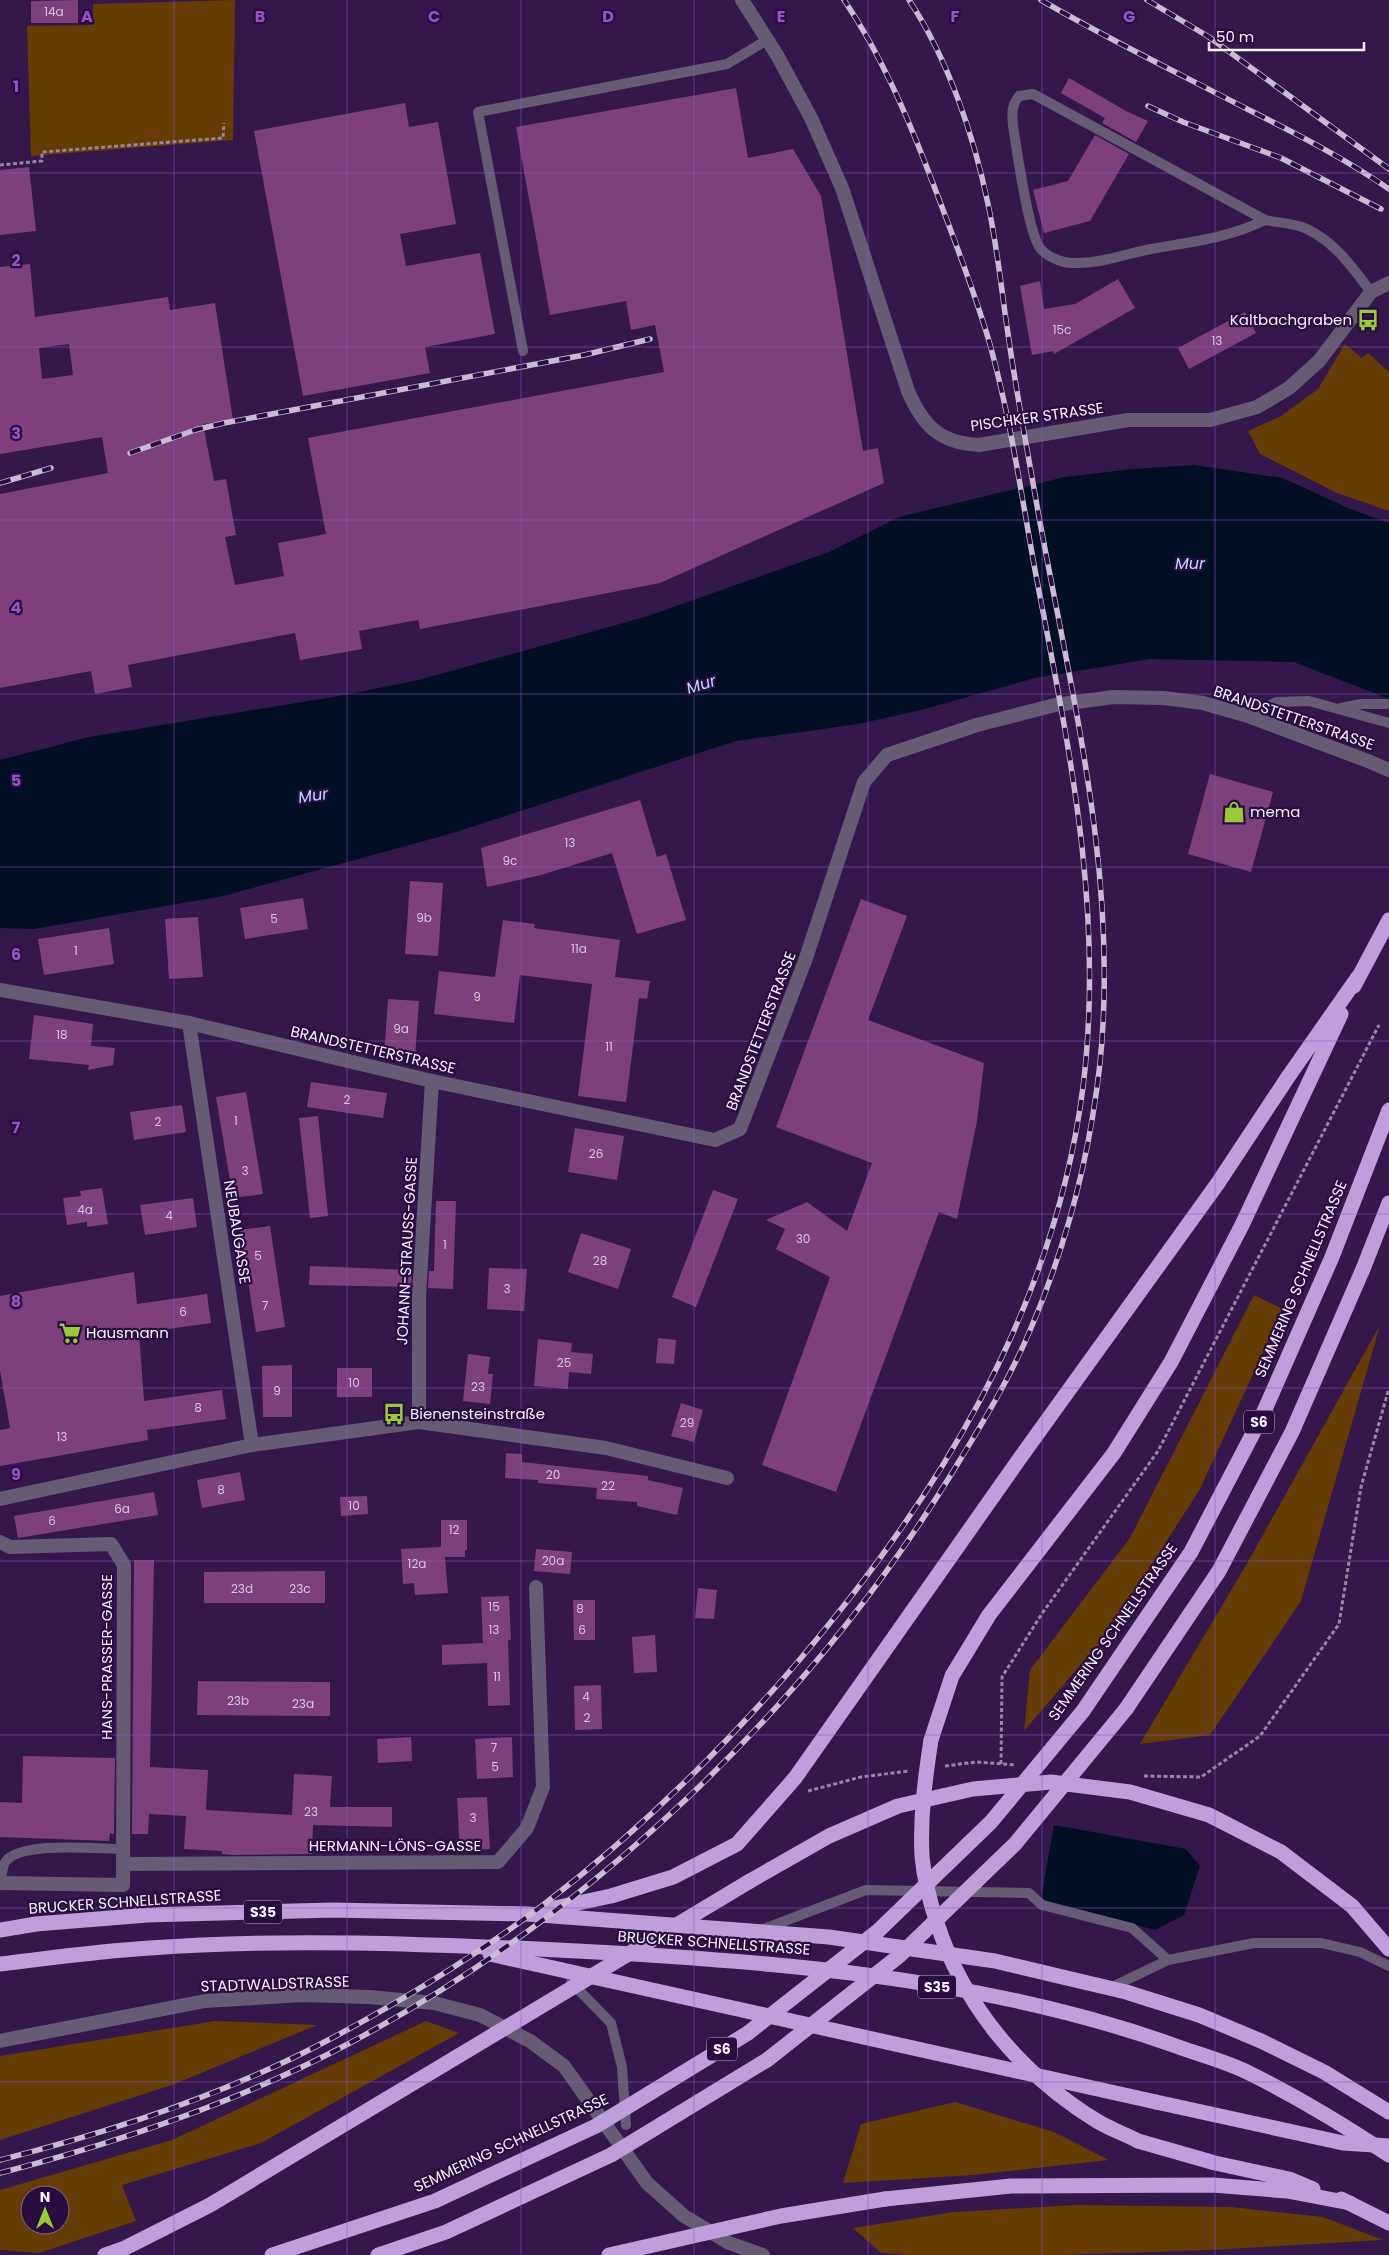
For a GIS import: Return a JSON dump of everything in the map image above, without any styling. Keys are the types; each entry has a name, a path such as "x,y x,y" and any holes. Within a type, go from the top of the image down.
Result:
{"highway":[{"path":"1389,920 1358,977 1242,1225 1172,1362 1114,1453 989,1615 952,1676 931,1740 924,1782 921,1823 922,1858 930,1902 956,1971 997,2036 1024,2065 1061,2097 1099,2122 1138,2141 1215,2163 1289,2180 1350,2203 1389,2223"},
{"path":"527,1914 611,1896 673,1878 737,1844 795,1778 1020,1458 1218,1183 1288,1077 1358,977"},
{"name":"SEMMERING SCHNELLSTRASSE","path":"272,2255 436,2201 596,2126 748,2033 878,1931 991,1822 1083,1711 1191,1552 1262,1416 1332,1257 1389,1110"},
{"name":"S6","path":"378,2255 446,2232 611,2155 766,2060 899,1956 1008,1851 1126,1709 1219,1571 1292,1432 1363,1269 1389,1203"},
{"path":"106,2255 125,2248 210,2204 750,1880 829,1836 898,1806 973,1789 1051,1782 1130,1792 1209,1815 1281,1852 1352,1906 1389,1949"},
{"name":"BRUCKER SCHNELLSTRASSE","path":"0,1930 36,1924 147,1915 333,1910 527,1914 829,1937 995,1961 1110,1988 1199,2015 1261,2041 1324,2072 1389,2112"},
{"name":"BRUCKER SCHNELLSTRASSE","path":"0,1964 150,1948 270,1944 409,1943 632,1954 820,1969 991,1995 1117,2025 1245,2071 1352,2131 1389,2155"},
{"path":"452,1945 1343,2143 1389,2146"},
{"path":"609,2255 781,2216 885,2199 1011,2186 1214,2185 1287,2191 1350,2203"}],"street":[{"name":"PISCHKER STRASSE","path":"742,0 811,118 842,188 912,400 916,409 931,429 940,436 955,442 979,445 1128,420 1210,420 1257,407 1289,388 1319,361 1371,292 1389,283"},
{"name":"BRANDSTETTERSTRASSE","path":"0,990 189,1023 432,1082 715,1140 740,1129 805,961 864,782 887,755 1008,716 1055,704 1113,697 1164,698 1203,703 1248,716 1389,770"},
{"name":"NEUBAUGASSE","path":"189,1023 252,1445"},
{"name":"JOHANN-STRAUSS-GASSE","path":"419,1422 419,1296 432,1082"},
{"path":"0,1499 252,1445 419,1422 606,1448 727,1478"},
{"name":"HANS-PRASSER-GASSE","path":"0,1542 10,1546 111,1544 124,1566 122,1885 0,1883"},
{"name":"HERMANN-LÖNS-GASSE","path":"122,1864 498,1862 527,1828 543,1787 536,1588"},
{"name":"STADTWALDSTRASSE","path":"0,2041 205,2001 303,1995 369,1997 434,2003 480,2015 530,2041 564,2066 647,2182 684,2216 729,2243 763,2255"}],"lane":[{"path":"524,351 478,112 727,64 767,40"},
{"path":"1265,220 1247,229 1200,242 1150,249 1099,262 1072,263 1049,257 1039,247 1032,230 1013,126 1012,110 1014,102 1019,96 1033,94 1265,220 1306,228 1333,245 1371,292"},
{"path":"1248,716 1276,702 1309,701 1389,723"},
{"path":"1340,708 1361,704 1387,704"},
{"path":"0,1883 4,1862 15,1853 52,1848 122,1849"},
{"path":"758,1932 866,1890 1029,1893 1042,1905 1132,1928 1168,1960"},
{"path":"1110,1988 1168,1960 1254,1943 1321,1943 1360,1952 1389,1966"},
{"path":"560,1970 611,2023 622,2067 626,2125"}],"path":[{"path":"0,165 42,161 42,152 223,138 224,123"},
{"path":"1000,1764 1002,1677 1041,1615 1158,1451 1379,1025"}],"shaded area":[{"path":"235,0 233,140 31,156 27,26 93,25 93,4"},
{"path":"1345,344 1362,358 1368,353 1389,372 1389,511 1337,493 1260,454 1248,431 1281,416 1318,389"},
{"path":"1254,1295 1283,1309 1200,1489 1107,1634 1024,1731 1030,1670 1130,1538"},
{"path":"1380,1325 1301,1601 1210,1735 1140,1744 1249,1560"},
{"path":"215,2021 317,2025 172,2085 0,2140 0,2056"},
{"path":"426,2021 459,2033 261,2143 122,2185 136,2221 39,2253 0,2250 0,2190 172,2140"},
{"path":"955,2102 1054,2132 1109,2160 973,2175 843,2183 861,2124"},
{"path":"1075,2205 1231,2207 1323,2217 1383,2240 1211,2250 1061,2255 910,2255 881,2253 853,2228 954,2212"}],"water":[{"name":"Mur","path":"1194,465 1283,478 1348,508 1389,523 1389,699 1294,662 1150,659 1035,678 921,710 858,724 736,741 453,833 223,896 34,929 0,928 0,760 89,737 339,696 419,680 648,616 829,552 899,517 1065,477 1133,469"},
{"path":"1054,1825 1186,1849 1200,1866 1184,1915 1155,1930 1041,1899"}],"building":[{"path":"78,0 78,23 31,23 31,1"},
{"path":"1069,78 1126,111 1148,121 1136,142 1102,123 1105,118 1061,93"},
{"path":"736,88 748,158 793,149 821,196 863,451 878,448 884,483 660,583 420,629 418,620 359,631 362,649 300,660 295,633 128,665 132,687 95,694 91,671 0,688 0,494 108,473 102,437 0,454 0,267 30,264 35,317 168,297 170,310 215,303 233,420 203,424 214,481 226,479 236,535 225,537 235,585 284,576 278,543 326,534 308,438 664,372 655,325 631,330 626,301 550,315 516,127","holes":["69,344 73,375 42,379 39,348"]},
{"path":"405,103 409,127 438,122 456,224 400,234 406,266 480,253 495,334 425,347 430,373 303,396 254,131"},
{"path":"1095,135 1129,154 1090,221 1044,233 1033,190 1068,181"},
{"path":"29,167 36,231 0,235 0,170"},
{"path":"1118,279 1135,308 1054,354 1053,351 1032,355 1020,286 1040,281 1044,309 1075,304"},
{"path":"1245,312 1256,333 1189,369 1178,348"},
{"path":"1210,774 1273,792 1251,872 1188,854"},
{"path":"640,800 657,857 666,854 686,920 637,934 612,853 541,875 487,887 481,848"},
{"path":"410,881 443,883 438,956 405,954"},
{"path":"303,898 308,929 245,939 240,908"},
{"path":"861,899 907,916 868,1020 984,1063 977,1121 957,1219 939,1212 836,1492 762,1465 830,1277 776,1249 785,1229 766,1220 807,1202 847,1231 872,1163 776,1127"},
{"path":"198,917 203,977 169,979 165,919"},
{"path":"503,920 535,924 534,928 620,940 615,977 650,981 647,999 639,998 626,1102 578,1096 592,984 520,975 514,1023 434,1014 439,971 495,977"},
{"path":"109,928 114,964 44,975 38,939"},
{"path":"388,999 419,1001 415,1058 384,1056"},
{"path":"34,1015 93,1024 91,1046 115,1048 113,1065 88,1070 89,1065 29,1059"},
{"path":"311,1082 387,1093 383,1118 307,1107"},
{"path":"246,1092 263,1194 233,1198 216,1097"},
{"path":"182,1105 186,1132 134,1140 130,1112"},
{"path":"318,1116 328,1216 310,1218 299,1118"},
{"path":"575,1128 624,1136 617,1180 568,1172"},
{"path":"102,1188 108,1224 87,1227 87,1222 67,1225 63,1198 81,1196 80,1191"},
{"path":"713,1190 738,1199 696,1307 672,1297"},
{"path":"193,1198 197,1227 145,1235 140,1205"},
{"path":"436,1201 456,1201 453,1289 428,1288 429,1271 434,1271"},
{"path":"270,1226 285,1327 256,1332 240,1230"},
{"path":"581,1233 631,1249 618,1289 568,1272"},
{"path":"310,1266 412,1270 411,1287 309,1285"},
{"path":"489,1268 527,1269 524,1311 487,1309"},
{"name":"Hausmann","path":"134,1272 137,1304 207,1294 211,1323 139,1333 144,1401 222,1390 226,1419 147,1430 148,1440 0,1466 0,1430 10,1428 0,1370 0,1296"},
{"path":"658,1338 676,1340 674,1364 656,1363"},
{"path":"538,1339 572,1343 571,1352 593,1354 591,1374 569,1372 568,1389 534,1386"},
{"path":"468,1354 490,1357 488,1374 493,1374 490,1404 463,1401"},
{"path":"292,1365 292,1417 263,1417 262,1366"},
{"path":"337,1368 372,1368 372,1397 337,1397"},
{"path":"681,1403 703,1410 694,1442 671,1436"},
{"path":"506,1453 522,1454 522,1462 648,1476 648,1480 683,1488 677,1515 637,1506 637,1502 596,1499 597,1488 538,1483 538,1480 505,1478"},
{"path":"240,1472 245,1500 202,1508 197,1480"},
{"path":"154,1492 158,1515 18,1538 14,1516"},
{"path":"367,1496 368,1514 341,1516 340,1497"},
{"path":"441,1520 467,1520 467,1550 465,1550 465,1557 445,1557 448,1593 415,1595 414,1583 403,1584 401,1549 441,1547"},
{"path":"536,1549 572,1552 570,1574 534,1571"},
{"path":"134,1560 154,1560 150,1767 208,1770 206,1810 292,1815 294,1774 332,1776 330,1807 392,1807 392,1827 313,1825 312,1854 232,1855 222,1854 222,1851 184,1849 186,1816 149,1814 148,1834 132,1834"},
{"path":"325,1571 325,1603 204,1603 204,1572"},
{"path":"698,1588 717,1590 714,1619 695,1618"},
{"path":"509,1596 511,1640 508,1640 510,1705 488,1706 487,1663 442,1665 442,1645 483,1643 481,1597"},
{"path":"573,1600 595,1600 595,1640 574,1640"},
{"path":"655,1635 657,1672 634,1673 632,1637"},
{"path":"198,1681 330,1682 330,1716 197,1715"},
{"path":"601,1685 602,1729 575,1730 574,1686"},
{"path":"411,1737 412,1761 378,1763 377,1739"},
{"path":"512,1737 513,1777 477,1779 475,1739"},
{"path":"23,1756 115,1758 114,1834 110,1833 109,1841 0,1837 0,1802 22,1803"},
{"path":"487,1797 490,1849 460,1851 457,1798"}],"railway":[{"path":"0,2160 43,2149 171,2109 254,2076 295,2057 361,2022 442,1975 543,1905 607,1853 669,1798 755,1710 837,1614 888,1547 935,1477 978,1405 1014,1330 1045,1252 1068,1171 1083,1087 1089,1021 1086,891 1080,827 1060,699 1015,454 989,341 960,256 911,128 881,62 844,0"},
{"path":"0,2173 90,2148 178,2119 306,2065 348,2044 438,1992 525,1933 608,1869 687,1798 762,1723 831,1643 895,1560 952,1473 1004,1384 1031,1328 1056,1264 1066,1231 1083,1165 1096,1097 1104,994 1103,925 1098,857 1078,720 1022,422 988,204 975,152 958,99 936,47 909,0"},
{"path":"1041,0 1117,42 1319,146 1389,189"},
{"path":"1147,0 1209,37 1389,169"},
{"path":"1148,106 1183,122 1281,158 1381,209"},
{"path":"130,453 195,430 224,423 584,355 650,339"},
{"path":"0,483 51,468"}],"place":[{"name":"Kaltbachgraben","path":"1368,320"},
{"name":"mema","path":"1234,812"},
{"name":"Hausmann","path":"70,1333"},
{"name":"Bienensteinstraße","path":"394,1414"}]}
